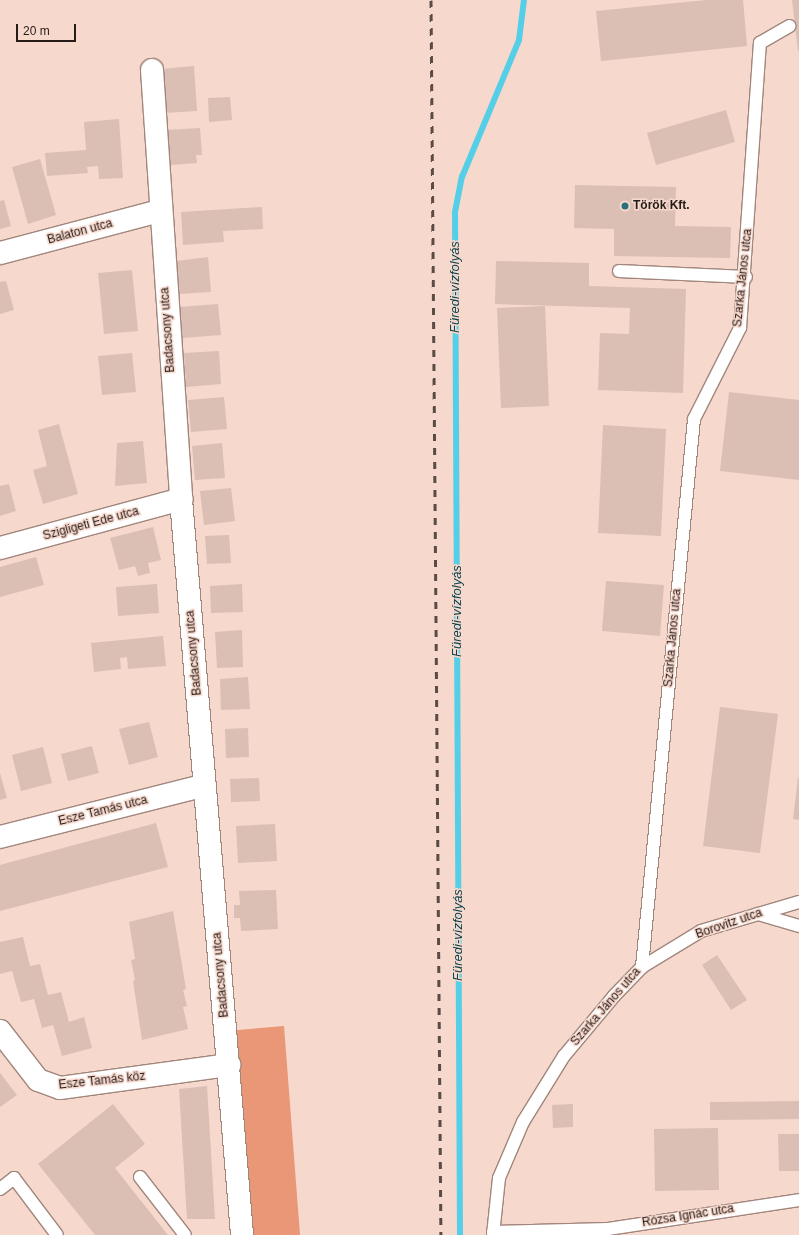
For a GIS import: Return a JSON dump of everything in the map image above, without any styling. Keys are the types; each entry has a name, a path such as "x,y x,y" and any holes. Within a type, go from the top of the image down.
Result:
{"street":[{"name":"Badacsony utca","path":"152,70 159,211 181,499 242,1235"},
{"name":"Balaton utca","path":"0,252 159,211"},
{"name":"Szigligeti Ede utca","path":"0,548 181,499"},
{"name":"Esze Tamás utca","path":"0,837 205,785"},
{"name":"Esze Tamás köz","path":"0,1031 38,1080 60,1088 228,1065"}],"lane":[{"name":"Szarka János utca","path":"493,1233 499,1178 523,1122 564,1056 642,967 694,419 740,328 746,277 760,43 789,26"},
{"path":"619,271 746,277"},
{"name":"Borovitz utca","path":"642,967 701,931 799,902"},
{"path":"758,914 799,926"},
{"path":"0,1189 14,1178 57,1235"},
{"path":"140,1178 185,1235"},
{"name":"Rózsa Ignác utca","path":"493,1233 608,1229 793,1200"}],"shaded area":[{"path":"284,1026 300,1235 242,1235 226,1031"}],"building":[{"path":"706,0 743,0 747,46 601,61 596,11"},
{"path":"792,0 799,0 799,51 798,51"},
{"path":"194,66 197,111 164,113 160,69"},
{"path":"230,97 232,120 209,122 208,98"},
{"path":"726,110 735,142 656,165 647,133"},
{"path":"119,119 123,178 99,179 98,166 87,167 88,173 47,176 45,153 86,150 84,122"},
{"path":"200,128 202,155 196,155 197,163 171,165 165,130"},
{"path":"40,159 56,215 28,224 12,167"},
{"name":"Török Kft.","path":"575,185 676,187 675,226 731,227 730,258 614,256 614,229 574,228"},
{"path":"4,200 11,226 0,229 0,201"},
{"path":"262,207 263,229 223,231 224,242 183,245 181,212"},
{"path":"208,257 211,292 179,294 176,261"},
{"path":"496,261 589,263 589,286 686,289 683,393 598,390 600,333 629,334 630,308 495,304"},
{"path":"132,270 138,331 104,334 98,273"},
{"path":"6,281 14,310 0,314 0,282"},
{"path":"218,304 221,335 182,338 179,307"},
{"path":"545,306 549,406 501,408 497,308"},
{"path":"219,351 221,384 186,387 184,353"},
{"path":"132,353 136,392 102,395 98,356"},
{"path":"729,392 799,400 799,480 720,471"},
{"path":"224,397 227,429 191,432 188,400"},
{"path":"59,424 78,494 43,504 33,470 47,466 38,430"},
{"path":"603,425 666,429 661,536 598,533"},
{"path":"143,441 147,483 115,486 117,443"},
{"path":"222,443 225,478 195,480 192,446"},
{"path":"9,484 16,511 0,516 0,486"},
{"path":"231,488 235,521 204,525 200,491"},
{"path":"153,527 161,560 148,563 150,573 138,576 135,566 119,570 110,538"},
{"path":"229,535 231,563 207,564 205,536"},
{"path":"36,557 44,585 0,597 0,567"},
{"path":"606,581 664,585 660,636 602,631"},
{"path":"157,584 159,613 118,616 116,587"},
{"path":"242,584 243,612 211,613 210,586"},
{"path":"242,630 243,667 217,668 215,632"},
{"path":"163,636 166,666 128,669 127,657 120,658 121,669 94,672 91,643"},
{"path":"248,677 250,709 221,710 220,679"},
{"path":"720,707 778,714 760,853 703,846"},
{"path":"149,722 158,757 129,765 119,729"},
{"path":"248,728 249,757 226,758 225,729"},
{"path":"92,746 99,773 68,781 61,754"},
{"path":"43,747 52,783 21,791 12,755"},
{"path":"0,773 7,798 0,800"},
{"path":"259,778 260,801 231,802 230,779"},
{"path":"799,778 799,820 793,819"},
{"path":"156,823 168,867 0,911 0,865"},
{"path":"275,824 277,861 238,863 236,826"},
{"path":"276,890 278,929 241,931 240,918 234,918 234,905 240,905 239,891"},
{"path":"173,911 186,989 183,990 187,1006 183,1007 188,1029 142,1040 133,981 135,980 131,960 135,959 129,922"},
{"path":"23,937 30,966 40,964 48,995 61,992 69,1022 84,1017 92,1048 62,1056 53,1025 42,1028 34,999 21,1002 12,971 0,974 0,942"},
{"path":"717,955 747,1000 731,1010 702,965"},
{"path":"0,1073 17,1095 0,1107"},
{"path":"207,1086 215,1219 187,1219 179,1089"},
{"path":"799,1101 799,1119 710,1120 710,1102"},
{"path":"113,1104 145,1144 115,1168 168,1235 95,1235 38,1164"},
{"path":"573,1104 573,1127 553,1128 552,1105"},
{"path":"718,1128 719,1190 655,1191 654,1129"},
{"path":"778,1134 799,1134 799,1171 779,1171"}],"waterway":[{"name":"Füredi-vízfolyás","path":"460,1235 455,212 462,177 519,40 524,0"}],"railway":[{"path":"431,0 441,1235"}],"place":[{"name":"Török Kft.","path":"625,206"}]}
